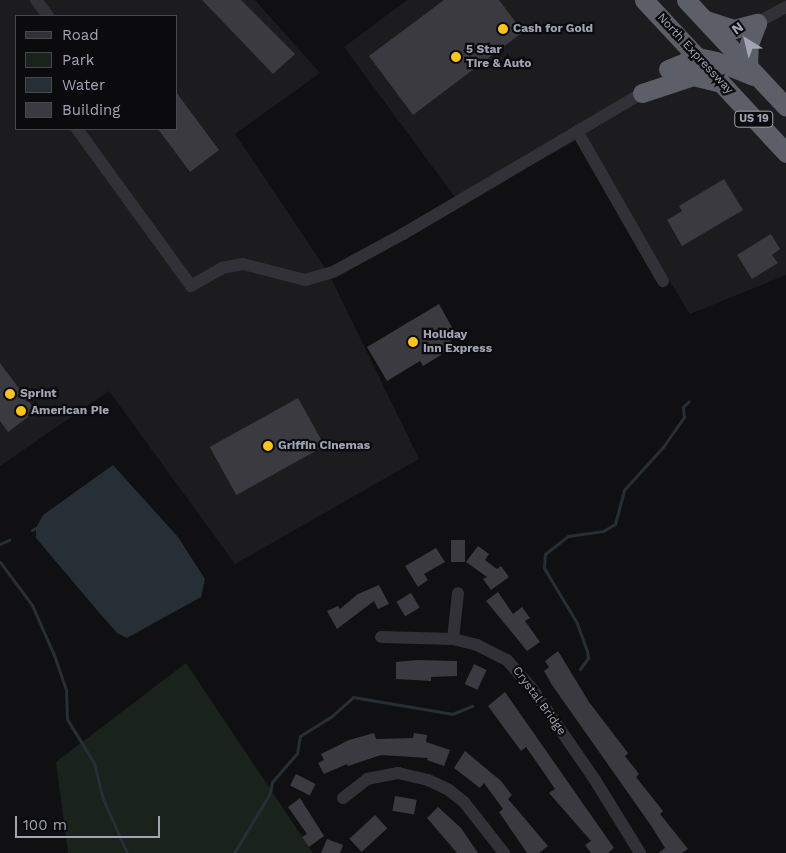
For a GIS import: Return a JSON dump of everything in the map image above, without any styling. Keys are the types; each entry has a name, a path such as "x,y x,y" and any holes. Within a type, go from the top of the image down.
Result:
{"highway":[{"name":"North Expressway","path":"644,0 786,153"},
{"name":"US 19","path":"686,0 786,107"},
{"path":"701,17 727,28 742,28 757,23"},
{"path":"668,69 698,58 716,61 754,73 749,44 757,23"},
{"path":"642,93 668,69 680,49 681,39"},
{"path":"642,93 694,76 722,84"}],"street":[{"path":"36,0 47,15"},
{"path":"757,23 786,7"},
{"path":"78,130 191,286 222,268 243,264 305,280 326,275 403,234 642,93"},
{"path":"577,131 663,281"},
{"path":"453,639 458,593"},
{"name":"Crystal Bridge","path":"381,637 453,639 497,653 517,669 596,780 640,853"},
{"path":"342,798 367,779 398,773 428,780 449,790 464,802 504,853"}],"shaded area":[{"path":"0,0 255,0 320,73 235,134 329,274 419,459 235,564 109,391 0,466"},
{"path":"407,0 786,0 786,275 690,314 581,138 460,204 344,47"}],"green space":[{"path":"186,663 313,853 68,853 56,762"}],"water":[{"path":"113,465 178,537 205,579 201,597 127,638 117,633 36,538 36,528 43,515"}],"building":[{"path":"202,0 241,0 295,54 273,74"},
{"path":"444,0 499,0 523,32 413,115 369,56"},
{"path":"178,95 219,150 190,172 159,130 178,130"},
{"path":"724,179 743,210 682,246 667,220 682,211 679,206"},
{"path":"771,234 780,249 772,255 778,263 752,279 737,255"},
{"name":"Holiday Inn Express","path":"439,304 454,331 449,338 454,347 423,366 420,361 387,381 367,347"},
{"path":"0,363 36,411 8,432 0,421"},
{"name":"Griffin Cinemas","path":"298,398 325,446 236,495 210,447"},
{"path":"451,540 465,540 465,562 451,562"},
{"path":"478,546 489,554 485,560 497,569 501,566 509,577 491,590 483,579 487,577 466,562"},
{"path":"436,548 445,562 424,574 428,580 418,587 405,566"},
{"path":"379,585 389,604 378,609 374,601 337,629 327,611 338,606 340,609 358,594"},
{"path":"498,592 513,614 522,607 530,618 525,621 540,642 527,651 486,601"},
{"path":"411,593 420,608 405,616 396,602"},
{"path":"558,651 589,702 628,753 625,756 639,774 636,777 663,811 660,814 688,849 682,853 659,853 665,848 652,827 552,685 544,671 549,667 545,661"},
{"path":"418,660 457,661 457,676 431,677 431,681 396,679 396,662"},
{"path":"474,664 487,670 477,690 465,684"},
{"path":"505,692 614,848 608,853 591,853 585,845 591,841 549,793 555,789 526,747 521,751 488,706"},
{"path":"374,733 376,739 413,738 414,733 427,735 426,742 450,750 444,766 427,760 428,758 381,755 348,766 347,764 324,774 318,763 324,760 321,754 349,740"},
{"path":"465,751 501,781 512,795 508,799 548,846 539,853 527,853 499,812 503,809 484,783 480,788 454,768"},
{"path":"296,774 316,784 310,796 290,786"},
{"path":"395,796 417,800 414,815 392,811"},
{"path":"300,798 324,836 309,847 302,837 307,834 288,807"},
{"path":"438,807 461,828 478,853 457,853 427,818"},
{"path":"375,815 387,828 362,852 349,839"},
{"path":"327,839 343,845 340,853 321,853"}],"waterway":[{"path":"580,669 588,658 587,651 577,623 544,568 545,554 568,536 603,531 615,524 624,490 663,447 684,417 683,407 689,401"},
{"path":"32,530 36,528"},
{"path":"0,544 9,540"},
{"path":"0,562 32,605 54,655 66,690 67,719 94,763 103,799 127,853"},
{"path":"234,853 270,793 272,782 297,753 300,736 332,716 353,697 452,714 472,706"}],"place":[{"name":"Cash for Gold","path":"503,29"},
{"name":"5 Star Tire & Auto","path":"456,57"},
{"name":"Holiday Inn Express","path":"413,342"},
{"name":"Sprint","path":"10,394"},
{"name":"American Pie","path":"21,411"},
{"name":"Griffin Cinemas","path":"268,446"}]}
